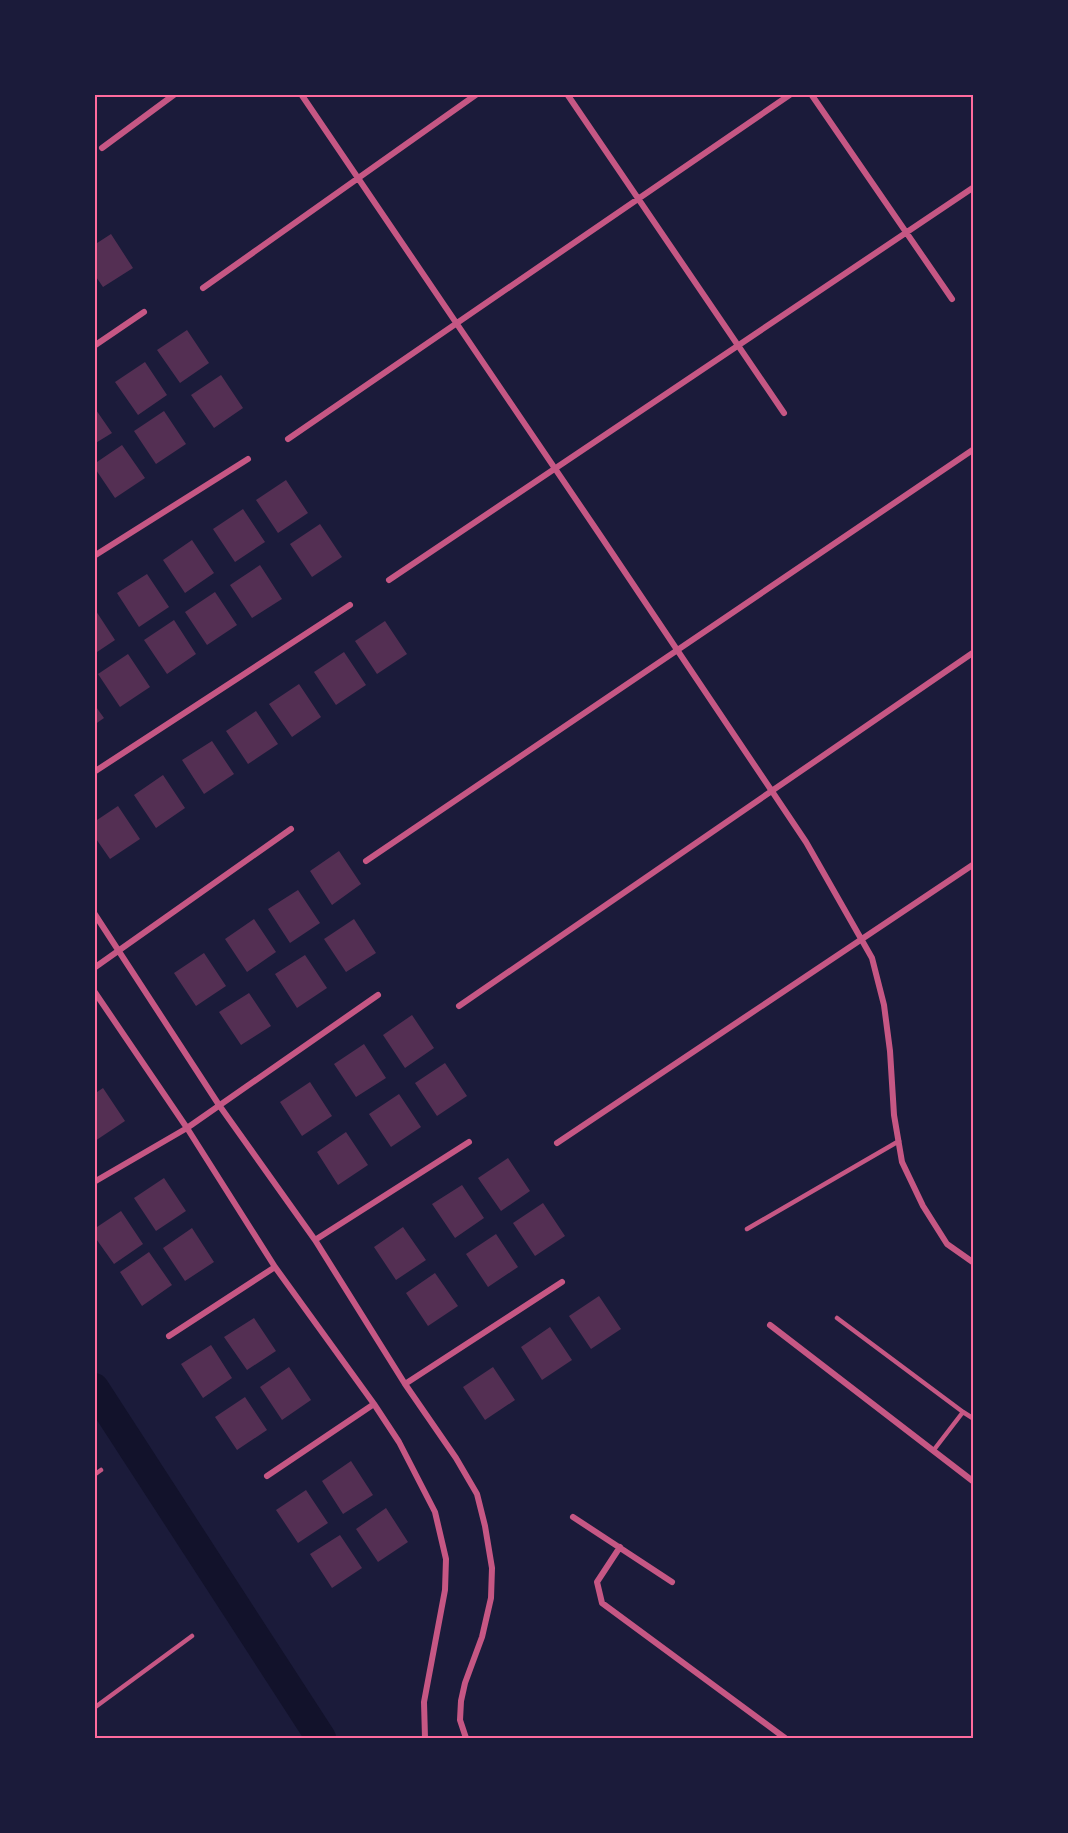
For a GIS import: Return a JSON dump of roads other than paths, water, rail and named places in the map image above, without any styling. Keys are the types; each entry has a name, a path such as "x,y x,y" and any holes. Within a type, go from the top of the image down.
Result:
{"street":[{"path":"102,148 175,94"},
{"path":"301,94 806,842 862,939 872,958 884,1005 890,1051 894,1115 902,1162 923,1206 947,1244 974,1263"},
{"path":"203,288 477,94"},
{"path":"567,94 784,413"},
{"path":"288,439 791,94"},
{"path":"811,94 951,299"},
{"path":"389,580 974,186"},
{"path":"94,346 144,312"},
{"path":"366,861 974,449"},
{"path":"94,556 248,459"},
{"path":"94,772 350,605"},
{"path":"459,1006 974,652"},
{"path":"94,968 291,830"},
{"path":"557,1143 974,864"},
{"path":"94,913 219,1105 315,1240 477,1494 492,1568 491,1599 483,1637 465,1683 461,1701 460,1720 466,1738"},
{"path":"94,992 187,1128 275,1267 399,1442 435,1512 446,1558 445,1590 424,1702 425,1738"},
{"path":"94,1182 187,1128 378,995"},
{"path":"315,1240 469,1142"},
{"path":"169,1336 275,1267"},
{"path":"405,1384 562,1281"},
{"path":"770,1325 974,1482"},
{"path":"267,1476 374,1404"},
{"path":"573,1517 672,1582"},
{"path":"620,1547 597,1582 602,1603 785,1738"}],"lane":[{"path":"747,1229 898,1141"},
{"path":"837,1318 974,1419"},
{"path":"933,1451 963,1412"},
{"path":"94,1475 102,1470"},
{"path":"94,1708 192,1636"}],"waterway":[{"path":"94,1388 321,1738"}]}
